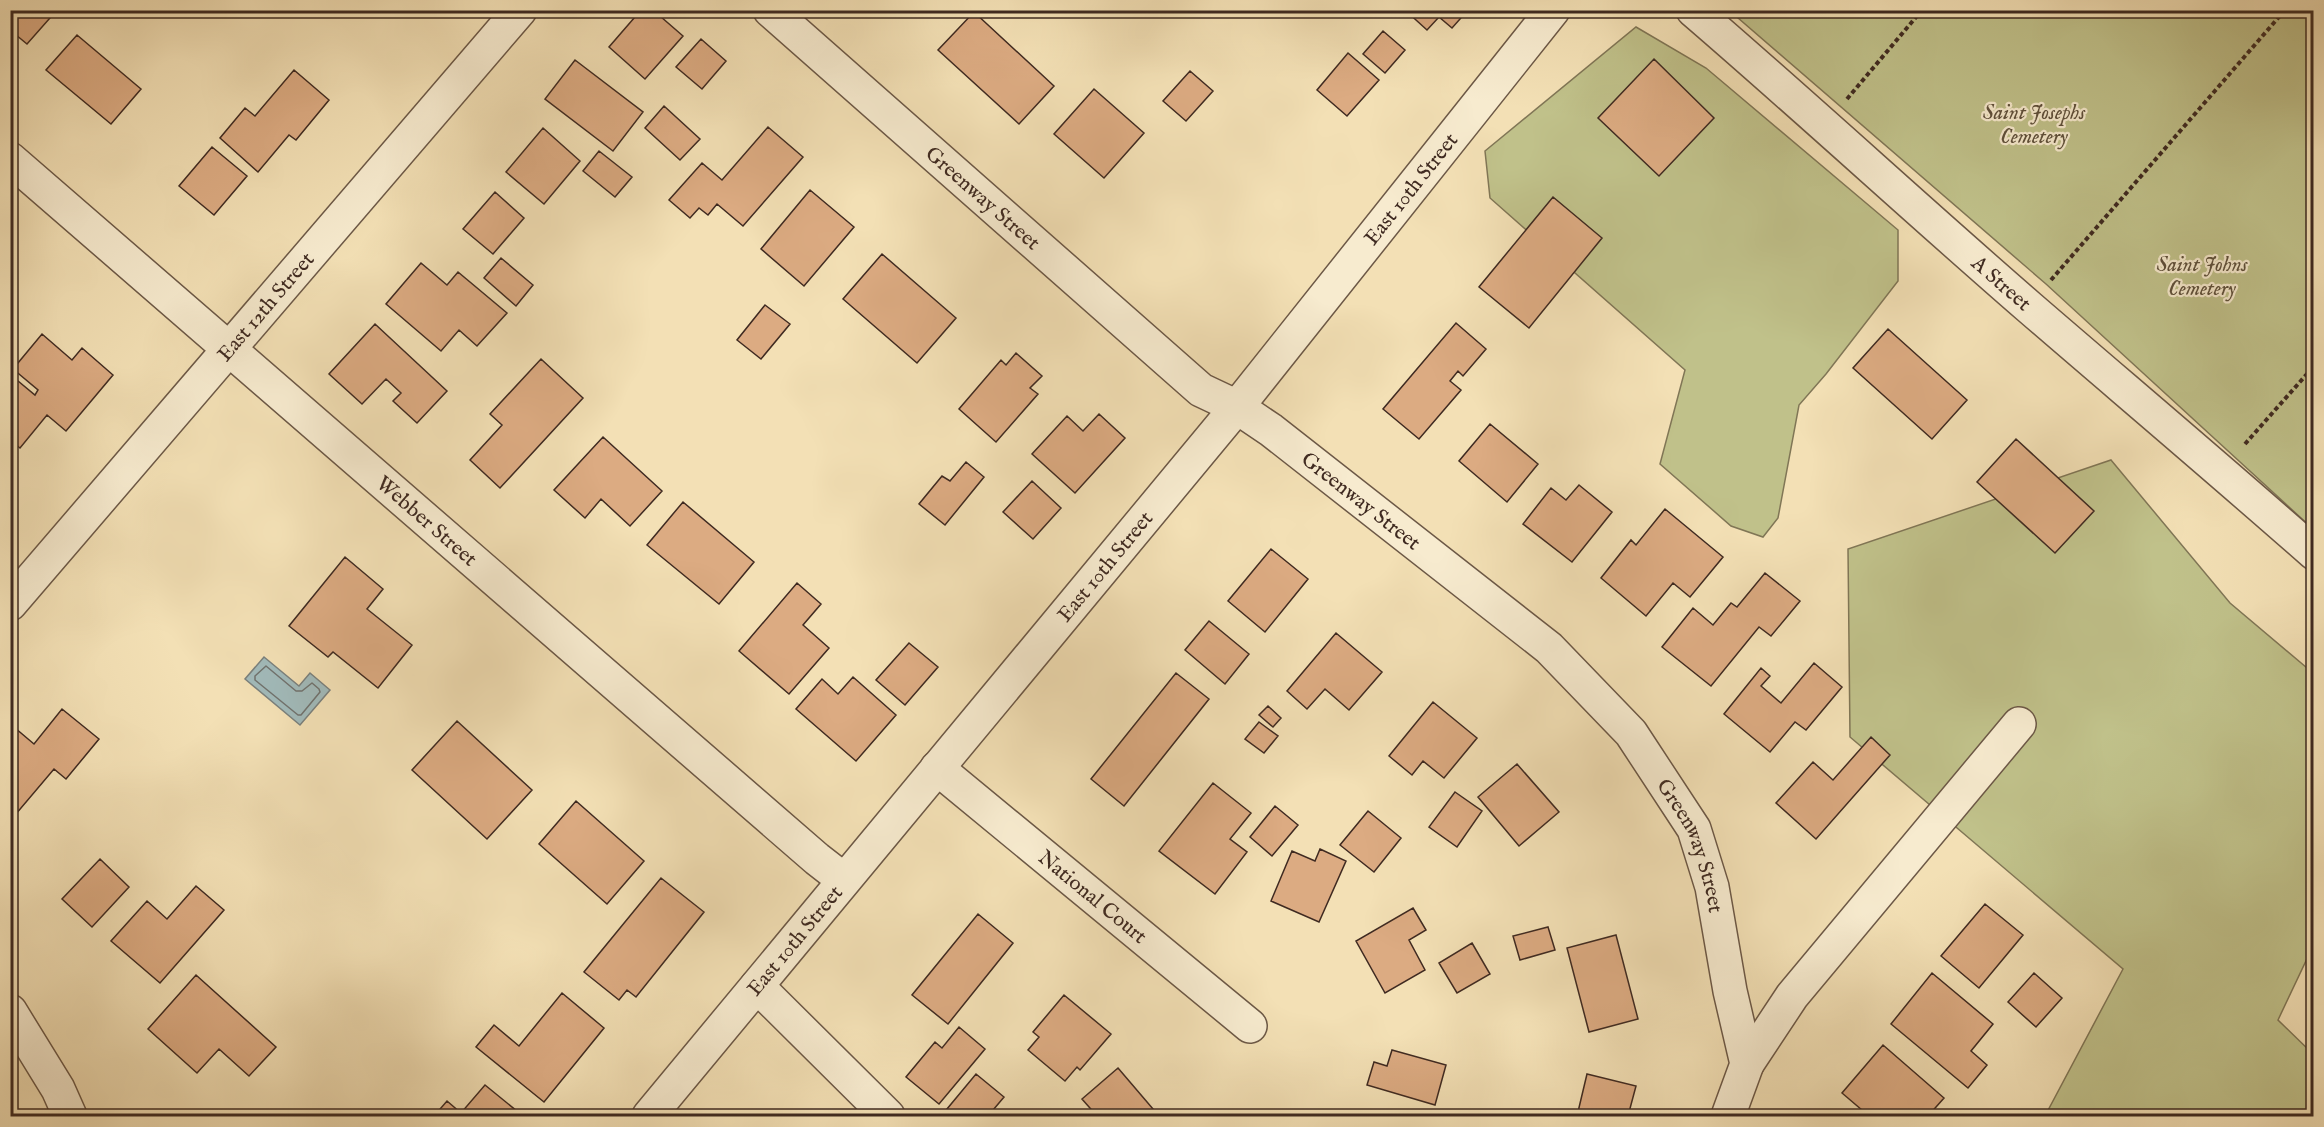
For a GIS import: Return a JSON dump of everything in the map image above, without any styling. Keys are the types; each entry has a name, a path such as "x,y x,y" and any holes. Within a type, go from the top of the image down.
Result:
{"street":[{"name":"East 12th Street","path":"10,604 230,351 520,10"},
{"name":"Greenway Street","path":"770,10 1201,390 1237,407 1271,430 1549,648 1631,733 1694,829 1712,887 1730,991 1747,1064"},
{"name":"East 10th Street","path":"649,1116 1237,407 1552,10"},
{"name":"A Street","path":"1693,10 1825,124 2028,306 2222,471 2313,553"},
{"name":"Webber Street","path":"10,159 844,880"},
{"path":"1728,1116 1747,1064 1792,996 2019,724"},
{"name":"National Court","path":"937,768 1250,1026"},
{"path":"757,986 888,1116"},
{"path":"10,1011 58,1089 70,1116"}],"path":[{"path":"1825,124 1922,10"},
{"path":"2028,306 2284,10"},
{"path":"2222,471 2313,366"}],"green space":[{"path":"1730,11 2313,11 2313,529 2046,284"},
{"path":"1636,27 1706,68 1898,230 1898,281 1799,405 1778,518 1763,537 1731,526 1660,464 1685,370 1490,198 1485,151"},
{"path":"2111,460 2230,603 2313,673 2313,946 2278,1020 2313,1054 2313,1116 2045,1116 2123,969 1850,737 1848,549"}],"water":[{"path":"264,657 299,686 310,673 330,690 300,725 245,679"}],"building":[{"path":"10,10 57,10 27,44 10,30"},
{"path":"641,10 653,10 683,36 645,79 609,47"},
{"path":"1405,10 1468,10 1452,28 1439,17 1427,30"},
{"path":"974,12 1054,86 1019,124 938,50"},
{"path":"1383,31 1405,50 1385,73 1363,54"},
{"path":"77,35 141,89 111,124 46,70"},
{"path":"701,39 726,61 702,89 676,67"},
{"path":"1348,53 1379,80 1347,116 1317,90"},
{"path":"1654,59 1714,118 1659,176 1598,118"},
{"path":"575,60 643,112 613,151 545,99"},
{"path":"294,70 329,100 296,140 289,135 258,172 220,138 245,108 255,116"},
{"path":"1190,71 1213,91 1186,121 1163,101"},
{"path":"1094,89 1144,133 1104,178 1054,134"},
{"path":"664,106 700,139 680,160 645,128"},
{"path":"768,127 803,157 743,226 717,204 708,215 699,208 690,218 669,200 702,163 722,180"},
{"path":"543,128 580,161 544,204 506,172"},
{"path":"212,147 247,176 214,215 179,186"},
{"path":"599,151 632,177 615,197 583,171"},
{"path":"810,190 854,227 804,286 761,249"},
{"path":"495,192 524,218 493,254 463,229"},
{"path":"1553,197 1602,238 1529,328 1479,287"},
{"path":"882,254 956,318 917,363 843,299"},
{"path":"501,258 533,285 516,306 484,278"},
{"path":"421,263 447,285 458,272 507,313 477,346 459,330 441,351 386,304"},
{"path":"765,305 790,324 761,359 737,340"},
{"path":"1456,323 1486,349 1463,376 1458,371 1450,381 1461,390 1419,439 1383,409"},
{"path":"375,324 447,391 417,423 393,401 401,393 386,379 362,404 329,374"},
{"path":"1888,329 1967,400 1932,439 1853,368"},
{"path":"42,334 72,360 82,348 113,375 66,431 47,415 20,448 10,440 10,390 18,381 35,395 38,390 13,369"},
{"path":"1016,353 1042,376 1030,388 1038,394 996,442 959,409 1001,360 1006,365"},
{"path":"541,359 583,398 500,488 470,460 502,425 490,414"},
{"path":"1099,414 1125,438 1075,493 1032,454 1067,416 1083,431"},
{"path":"1490,424 1538,464 1507,502 1459,461"},
{"path":"603,437 662,491 630,526 601,499 585,518 554,490"},
{"path":"2016,439 2094,511 2055,553 1977,482"},
{"path":"966,462 984,477 945,525 919,504 942,476 950,481"},
{"path":"1032,481 1061,508 1033,539 1003,512"},
{"path":"1579,485 1612,512 1572,562 1523,524 1551,488 1566,500"},
{"path":"683,502 754,562 719,604 647,545"},
{"path":"1665,509 1723,557 1690,597 1673,583 1646,616 1601,578 1631,540 1636,545"},
{"path":"1271,549 1308,579 1265,632 1228,601"},
{"path":"345,557 383,589 367,609 412,645 378,688 333,652 328,657 289,626"},
{"path":"1765,573 1800,601 1771,636 1759,627 1711,686 1662,647 1693,608 1713,625 1731,603 1737,607"},
{"path":"797,583 821,604 803,625 829,648 789,694 739,651"},
{"path":"1209,621 1249,654 1225,684 1185,650"},
{"path":"1336,633 1382,672 1349,710 1325,689 1307,709 1287,691"},
{"path":"909,643 938,667 905,705 876,680"},
{"path":"1814,663 1842,687 1806,730 1795,722 1770,752 1724,714 1761,668 1770,676 1761,686 1781,703"},
{"path":"1176,673 1209,699 1124,806 1091,779"},
{"path":"853,677 896,715 856,761 796,709 822,679 838,694"},
{"path":"1433,702 1477,738 1444,778 1423,761 1412,775 1389,756"},
{"path":"1268,706 1281,718 1273,727 1259,715"},
{"path":"62,709 99,739 66,779 54,769 10,821 10,733 15,728 34,744"},
{"path":"457,721 532,790 487,839 412,770"},
{"path":"1259,722 1278,736 1264,753 1245,739"},
{"path":"1871,737 1890,755 1816,839 1776,803 1813,762 1833,780"},
{"path":"1517,764 1559,812 1519,846 1478,797"},
{"path":"1213,783 1251,813 1230,839 1247,852 1215,894 1159,851"},
{"path":"1455,792 1482,811 1457,847 1429,827"},
{"path":"576,801 644,861 607,904 539,844"},
{"path":"1275,806 1298,825 1272,856 1250,837"},
{"path":"1368,811 1401,838 1374,872 1340,845"},
{"path":"1320,849 1346,861 1319,922 1271,901 1292,851 1315,861"},
{"path":"100,859 129,887 92,927 62,899"},
{"path":"661,878 704,912 636,997 627,990 619,1000 584,972"},
{"path":"196,886 224,910 160,983 111,941 147,901 167,919"},
{"path":"1985,904 2023,935 1979,988 1941,956"},
{"path":"1413,908 1426,930 1409,940 1425,970 1385,993 1356,941"},
{"path":"978,914 1013,943 948,1024 912,995"},
{"path":"1548,927 1555,950 1520,960 1513,936"},
{"path":"1616,935 1638,1019 1589,1032 1567,948"},
{"path":"1472,943 1490,974 1457,993 1439,963"},
{"path":"1932,973 1993,1024 1971,1051 1987,1065 1968,1088 1891,1024"},
{"path":"2034,973 2062,998 2036,1027 2008,1002"},
{"path":"196,975 276,1047 249,1076 219,1049 197,1073 148,1029"},
{"path":"562,993 604,1028 544,1102 476,1047 494,1025 519,1046"},
{"path":"1064,995 1111,1034 1080,1070 1077,1067 1065,1081 1028,1050 1039,1037 1033,1032"},
{"path":"959,1027 985,1049 939,1104 906,1077 935,1042 942,1048"},
{"path":"1883,1045 1944,1098 1928,1116 1869,1116 1842,1093"},
{"path":"1392,1050 1446,1065 1435,1105 1367,1085 1374,1062 1387,1066"},
{"path":"1118,1068 1159,1116 1097,1116 1082,1099"},
{"path":"976,1074 1004,1097 988,1116 956,1116 947,1109"},
{"path":"1587,1074 1636,1086 1628,1116 1577,1116"},
{"path":"485,1085 523,1116 434,1116 447,1101 461,1113"}],"park label":[{"name":"Saint Josephs Cemetery","path":"2034,124"},
{"name":"Saint Johns Cemetery","path":"2202,276"}]}
